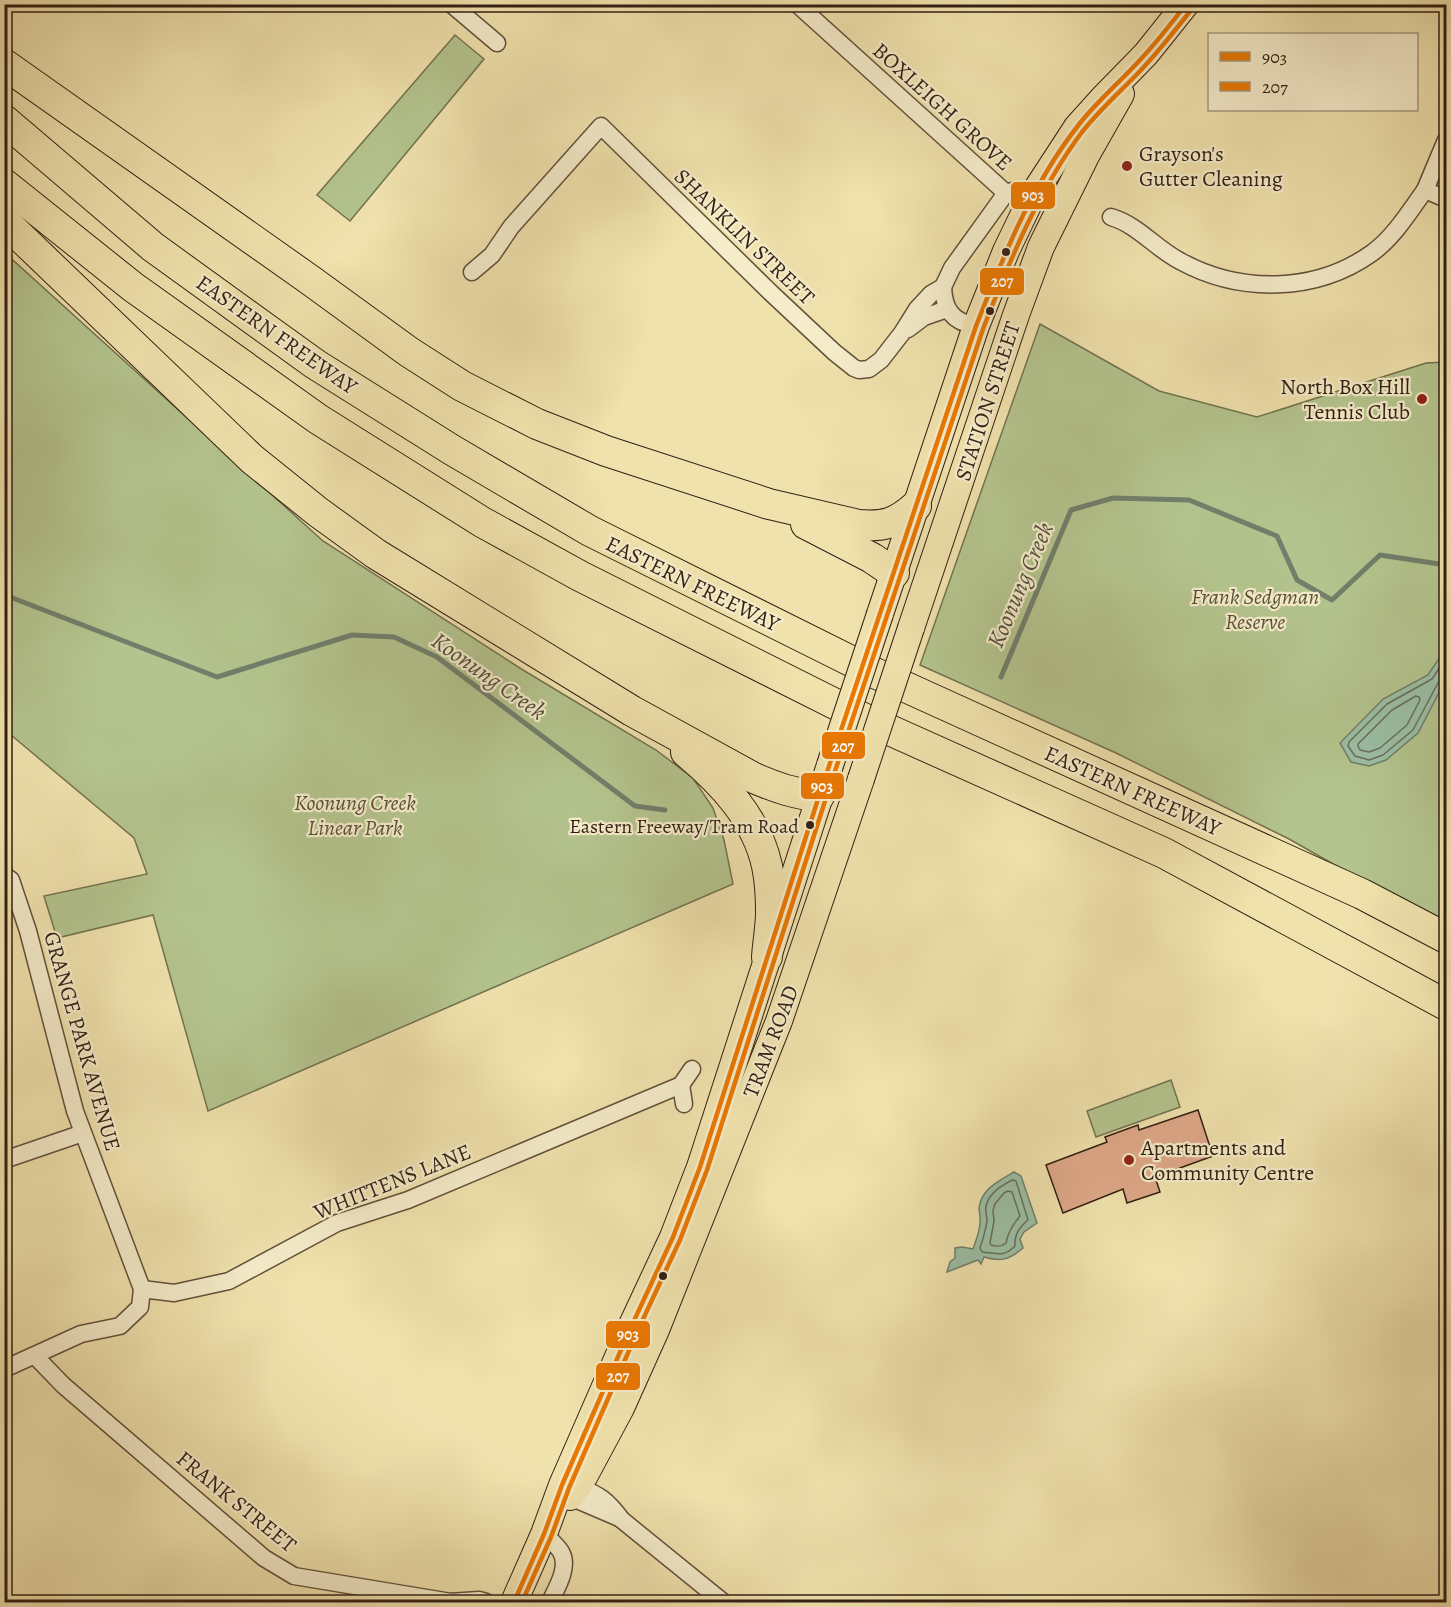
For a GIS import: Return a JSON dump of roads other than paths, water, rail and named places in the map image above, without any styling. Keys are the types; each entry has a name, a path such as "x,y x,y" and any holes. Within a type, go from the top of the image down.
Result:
{"highway":[{"path":"4,64 409,352 462,386 537,424 606,451 769,504 859,525 891,524 916,506"},
{"name":"EASTERN FREEWAY","path":"4,120 153,247 315,364 452,450 590,531 877,674 1362,894 1446,938"},
{"name":"EASTERN FREEWAY","path":"4,184 133,287 309,413 482,522 579,576 865,719 1164,853 1446,1005"},
{"path":"4,221 252,459 318,512 376,554 632,711 754,778 797,794 819,796"},
{"path":"769,504 872,558 894,573"},
{"path":"632,711 674,742 710,774 728,793 751,824 767,867 771,914 767,957"}],"main road":[{"name":"STATION STREET","path":"894,573 976,326 1005,251 1034,193 1077,127 1146,54 1186,4"},
{"name":"STATION STREET","path":"910,628 1016,315 1046,236 1087,154 1146,54"},
{"path":"976,326 992,320 1001,310 1014,283 1046,236 1048,210 1034,193"},
{"path":"894,573 904,586 911,602 910,628"},
{"name":"TRAM ROAD","path":"569,1490 631,1327 673,1237 700,1167 819,796 894,573"},
{"name":"TRAM ROAD","path":"514,1602 544,1534 621,1408 652,1339 779,1021 910,628"},
{"path":"819,796 839,790 861,779"},
{"path":"631,1327 652,1339"}],"street":[{"path":"451,4 497,43"},
{"name":"BOXLEIGH GROVE","path":"797,4 1006,193"},
{"name":"SHANKLIN STREET","path":"472,272 492,255 511,227 601,126 770,292 854,368 864,370 872,368 902,333"},
{"path":"1111,217 1122,220 1133,227 1180,262 1231,281 1257,285 1283,285 1332,274 1374,252 1398,227 1425,190 1446,140"},
{"path":"1425,190 1446,199"},
{"path":"976,326 965,324 952,315 947,309 943,287 952,268 1006,193 1012,191 1034,193"},
{"path":"902,333 916,309 931,294 943,287"},
{"path":"902,333 924,317 947,309"},
{"name":"GRANGE PARK AVENUE","path":"4,875 11,880 28,931 75,1111 141,1288"},
{"path":"684,1104 681,1085 692,1069"},
{"name":"WHITTENS LANE","path":"141,1288 174,1293 229,1281 337,1223 408,1200 681,1085"},
{"path":"4,1160 83,1133"},
{"path":"4,1369 81,1334 120,1326 140,1307 141,1288"},
{"name":"FRANK STREET","path":"35,1356 63,1385 264,1558 294,1575 450,1602 479,1600 486,1602"},
{"path":"569,1490 601,1496 622,1520 723,1602"},
{"path":"544,1534 562,1552 564,1559 561,1577 550,1602"}],"water":[{"path":"1446,648 1446,682 1418,733 1386,760 1369,766 1351,762 1340,743 1383,699 1428,675"},
{"path":"1014,1172 1021,1176 1037,1223 1024,1232 1020,1239 1023,1248 1005,1259 984,1257 981,1264 978,1260 947,1272 950,1262 955,1258 955,1248 973,1249 979,1229 979,1208 983,1195 992,1186"}],"waterway":[{"name":"Koonung Creek","path":"1001,677 1071,510 1113,498 1189,500 1277,536 1297,580 1332,600 1380,555 1446,565"},
{"name":"Koonung Creek","path":"4,593 217,677 352,635 394,637 437,657 635,806 665,810"}],"place":[{"name":"Grayson's Gutter Cleaning","path":"1127,166"},
{"name":"North Box Hill Tennis Club","path":"1422,399"},
{"name":"Eastern Freeway/Tram Road","path":"810,825"},
{"name":"Apartments and Community Centre","path":"1129,1160"}],"park label":[{"name":"Frank Sedgman Reserve","path":"1255,608"},
{"name":"Koonung Creek Linear Park","path":"355,814"}]}
